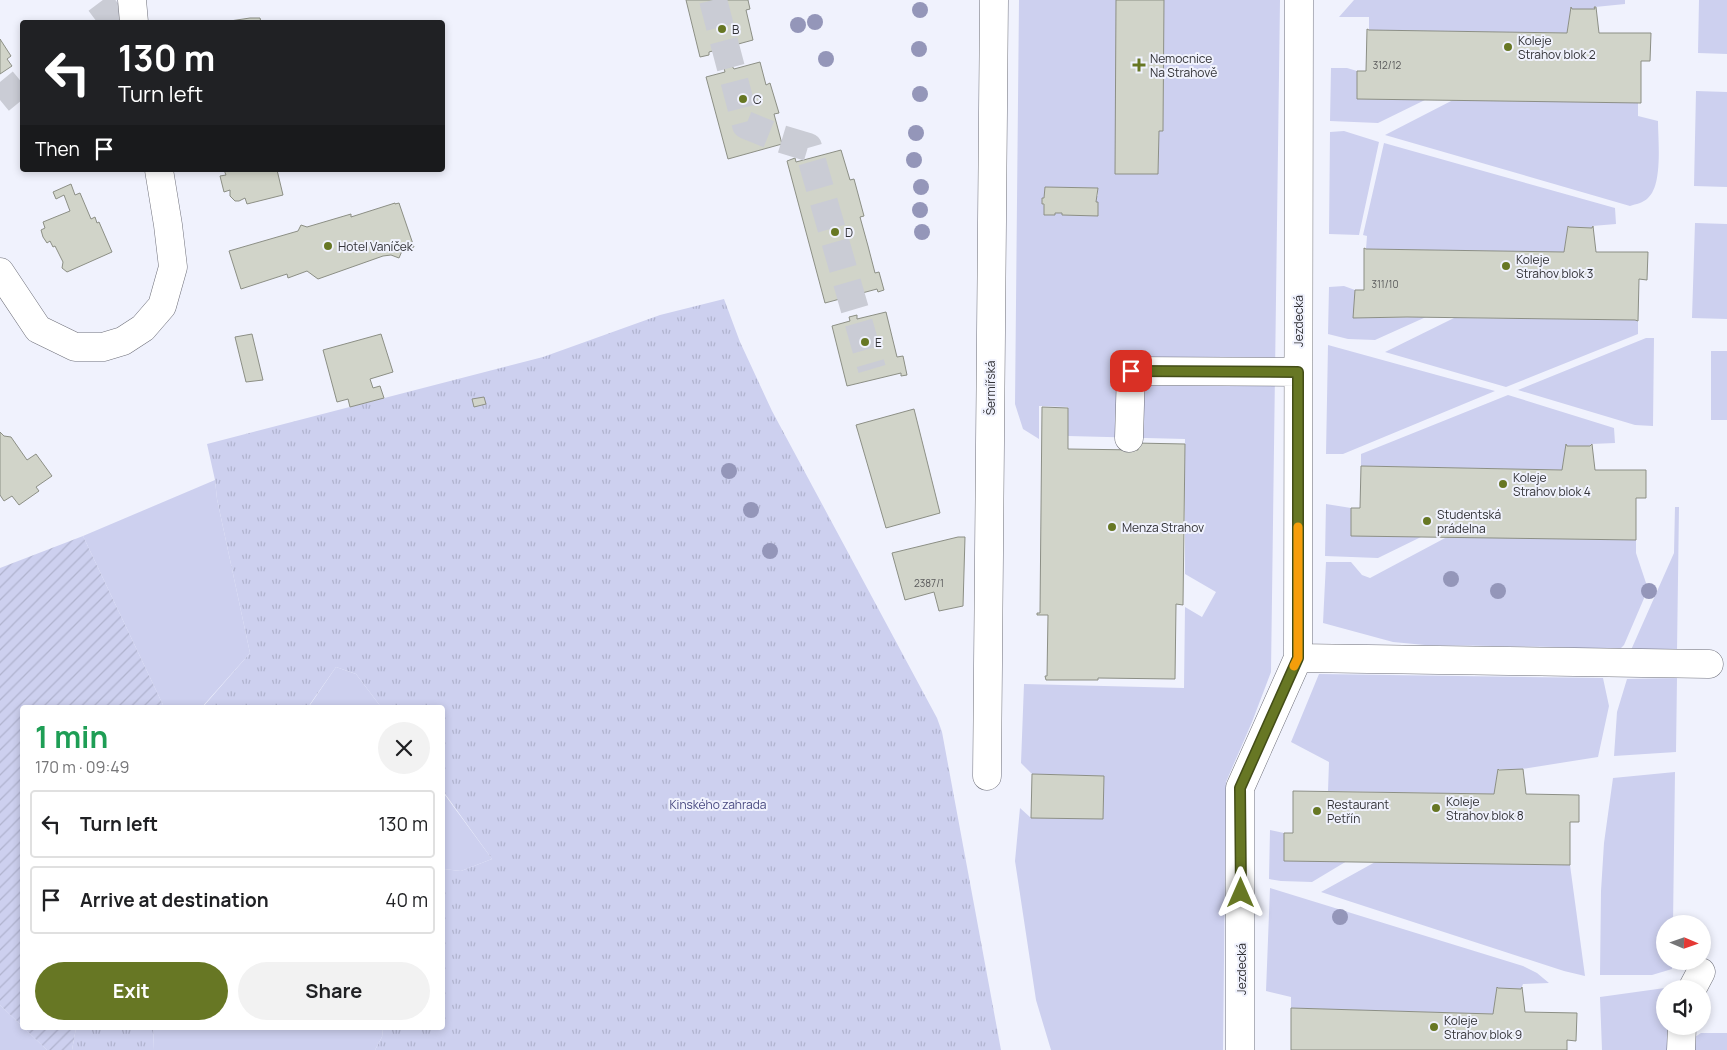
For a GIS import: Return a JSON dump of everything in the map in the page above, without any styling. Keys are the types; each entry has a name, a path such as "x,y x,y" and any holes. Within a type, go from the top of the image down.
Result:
{"street":[{"path":"132,0 134,20"},
{"name":"Šermířská","path":"987,776 994,0"},
{"name":"Jezdecká","path":"1240,1050 1240,788 1298,658 1299,0"},
{"path":"0,272 38,329 75,347 103,347 123,341 142,329 162,306 173,267 159,172"},
{"path":"1129,438 1131,371 1298,372"},
{"path":"1298,658 1709,664"},
{"path":"1681,1050 1682,1035"}],"green space":[{"path":"1019,0 1116,0 1116,174 1158,174 1159,131 1163,130 1164,0 1280,0 1271,672 1226,782 1223,1050 1051,1050 1036,1000 1015,861 1020,808 1031,818 1102,819 1104,776 1032,774 1021,763 1024,684 1184,688 1185,607 1202,617 1216,592 1185,574 1185,439 1068,436 1068,407 1039,406 1039,439 1023,429 1015,404","holes":["1045,187 1098,188 1098,196 1096,196 1096,202 1098,202 1062,215 1062,213 1055,213 1042,204"]},
{"path":"1354,0 1625,0 1625,4 1595,7 1595,9 1572,9 1571,7 1567,33 1369,30 1369,17 1339,17"},
{"path":"1699,0 1727,0 1727,54 1698,53"},
{"path":"1331,68 1347,68 1357,71 1357,99 1429,98 1378,123 1330,121"},
{"path":"1696,91 1727,92 1727,187 1694,186"},
{"path":"1455,99 1638,102 1638,116 1658,121 1659,162 1653,192 1644,201 1630,206 1385,135"},
{"path":"1344,131 1379,142 1359,235 1329,234 1330,132"},
{"path":"1384,143 1615,208 1616,224 1592,226 1592,228 1568,226 1564,252 1366,249 1367,236 1363,235"},
{"path":"1695,223 1727,224 1727,319 1692,318"},
{"path":"1344,286 1355,290 1354,318 1426,317 1375,340 1348,339 1328,334 1329,287"},
{"name":"Kinského zahrada","path":"724,299 740,342 772,411 937,718 942,732 1001,1050 375,1050 382,1037 383,1030 445,1030 445,869 461,871 492,859 445,794 445,705 379,705 356,674 336,667 309,705 205,705 250,653 207,444 543,357 660,315"},
{"path":"1454,318 1635,320 1638,321 1638,334 1506,387 1385,352"},
{"path":"1646,338 1654,338 1653,426 1635,425 1518,390"},
{"path":"1328,345 1495,391 1343,454 1326,454"},
{"path":"1711,351 1727,351 1727,420 1711,420"},
{"path":"1508,395 1614,428 1615,443 1591,444 1590,446 1567,446 1566,444 1562,470 1361,466 1361,454"},
{"path":"215,480 217,499 250,653 204,705 163,705 83,536"},
{"path":"1326,504 1351,508 1421,537 1378,558 1325,556"},
{"path":"1675,507 1679,507 1677,650 1631,650 1674,553"},
{"path":"83,536 163,705 20,705 20,1024 0,1005 0,568"},
{"path":"1447,537 1636,540 1636,553 1648,589 1624,645 1619,650 1425,645 1393,642 1323,623 1326,562 1351,562 1362,575 1370,578"},
{"path":"336,667 356,674 379,705 310,705"},
{"path":"1319,674 1603,678 1609,706 1598,757 1522,769 1498,769 1494,794 1328,791 1329,762 1291,742"},
{"path":"1677,678 1676,752 1614,756 1617,712 1627,679"},
{"path":"1675,772 1673,915 1656,915 1656,970 1669,970 1652,975 1600,975 1601,891 1604,843 1613,778"},
{"path":"445,795 492,859 461,871 445,869"},
{"path":"1270,830 1284,833 1284,861 1347,861 1312,882 1269,879"},
{"path":"1377,861 1570,865 1585,976 1564,971 1321,892"},
{"path":"1270,888 1523,966 1537,973 1549,983 1523,984 1521,989 1497,987 1493,1014 1291,1008 1291,997 1266,991"},
{"path":"1656,989 1656,1035 1673,1035 1676,1050 1602,1050 1600,997"},
{"path":"0,1005 20,1024 20,1030 26,1030 47,1050 0,1050"},
{"path":"26,1030 76,1030 72,1050 47,1050"},
{"path":"76,1030 153,1030 154,1050 72,1050"},
{"path":"153,1030 383,1030 382,1037 375,1050 154,1050"},
{"path":"1711,1033 1727,1033 1727,1050 1695,1050 1695,1037 1698,1035 1711,1035"}],"building":[{"name":"B","path":"686,0 748,0 750,9 746,10 753,40 709,52 709,55 700,57"},
{"name":"Nemocnice Na Strahově","path":"1116,0 1164,0 1163,131 1159,131 1158,174 1115,174"},
{"name":"Koleje Strahov blok 2","path":"1571,7 1572,9 1595,9 1594,7 1596,7 1599,33 1651,33 1650,61 1641,61 1641,103 1357,99 1357,71 1366,71 1367,29 1567,33"},
{"path":"260,18 260,20 237,20"},
{"path":"0,39 11,56 7,59 12,66 0,74"},
{"name":"C","path":"760,62 766,85 770,83 779,113 774,114 782,144 728,159 706,77 725,72 724,68 732,66 734,69"},
{"name":"D","path":"841,150 850,180 854,179 864,216 860,217 875,273 879,272 884,290 878,292 877,289 825,303 787,161 795,158 796,162"},
{"path":"225,172 277,172 283,195 247,204 245,198 235,201 230,196 230,190 224,192 220,176 226,175"},
{"path":"71,184 75,195 80,193 91,219 95,217 97,223 99,222 112,252 67,272 62,268 63,262 55,246 53,247 50,241 47,243 41,230 45,228 43,222 70,211 64,195 56,199 53,192"},
{"path":"1045,187 1098,188 1096,202 1098,202 1098,216 1062,215 1062,213 1044,215 1042,198 1044,198"},
{"name":"Hotel Vaníček","path":"399,203 414,247 402,251 399,258 391,255 383,256 318,279 307,271 288,278 287,274 241,289 229,251 298,231 301,225 307,227 351,214 351,217"},
{"name":"Koleje Strahov blok 3","path":"1568,226 1592,228 1593,226 1596,252 1648,252 1647,280 1639,279 1638,321 1407,317 1353,318 1355,290 1364,290 1364,248 1564,252"},
{"name":"E","path":"886,312 897,357 903,356 907,375 901,376 901,373 847,386 832,326 850,321 849,317 857,315 857,319"},
{"path":"252,334 263,380 246,382 235,337"},
{"path":"381,334 393,372 370,379 373,388 380,386 384,398 350,407 348,399 337,402 323,350"},
{"path":"484,397 486,404 474,407 472,399"},
{"name":"Menza Strahov","path":"1042,407 1068,408 1068,449 1138,450 1138,445 1135,443 1185,444 1183,605 1176,604 1175,679 1098,678 1098,680 1046,680 1048,615 1037,615 1037,613 1040,613"},
{"path":"914,409 940,513 886,528 856,425"},
{"path":"0,432 4,436 11,437 27,460 36,454 52,476 36,487 39,491 19,505 12,496 4,501 0,495"},
{"name":"Koleje Strahov blok 4","path":"1566,444 1567,446 1590,446 1592,444 1595,470 1646,470 1646,498 1636,498 1636,540 1351,536 1351,508 1360,508 1361,466 1562,470"},
{"path":"965,537 963,606 939,611 934,592 905,600 892,553"},
{"name":"Koleje Strahov blok 8","path":"1498,769 1523,769 1526,794 1579,795 1579,822 1570,822 1570,865 1284,861 1284,833 1293,833 1293,791 1494,794"},
{"path":"1032,774 1104,776 1103,819 1031,818"},
{"name":"Koleje Strahov blok 9","path":"1497,987 1521,989 1522,987 1525,1012 1577,1013 1576,1041 1567,1040 1567,1050 1291,1050 1291,1008 1493,1014"}],"tunnel":[{"path":"100,20 126,0"},
{"path":"713,0 746,125 778,138 808,147 872,369"},
{"path":"0,100 20,84"}],"slow traffic":[{"path":"1294,666 1298,658 1298,527"}],"place":[{"name":"B","path":"722,29"},
{"name":"Koleje Strahov blok 2","path":"1508,47"},
{"name":"Nemocnice Na Strahově","path":"1139,65"},
{"name":"C","path":"743,99"},
{"name":"D","path":"835,232"},
{"name":"Hotel Vaníček","path":"328,246"},
{"name":"Koleje Strahov blok 3","path":"1506,266"},
{"name":"E","path":"865,342"},
{"name":"Koleje Strahov blok 4","path":"1503,484"},
{"name":"Studentská prádelna","path":"1427,521"},
{"name":"Menza Strahov","path":"1112,527"},
{"name":"Koleje Strahov blok 8","path":"1436,808"},
{"name":"Restaurant Petřín","path":"1317,811"},
{"name":"Koleje Strahov blok 9","path":"1434,1027"}],"route":[{"path":"1131,371 1298,372 1298,658 1240,788 1241,893"}]}
